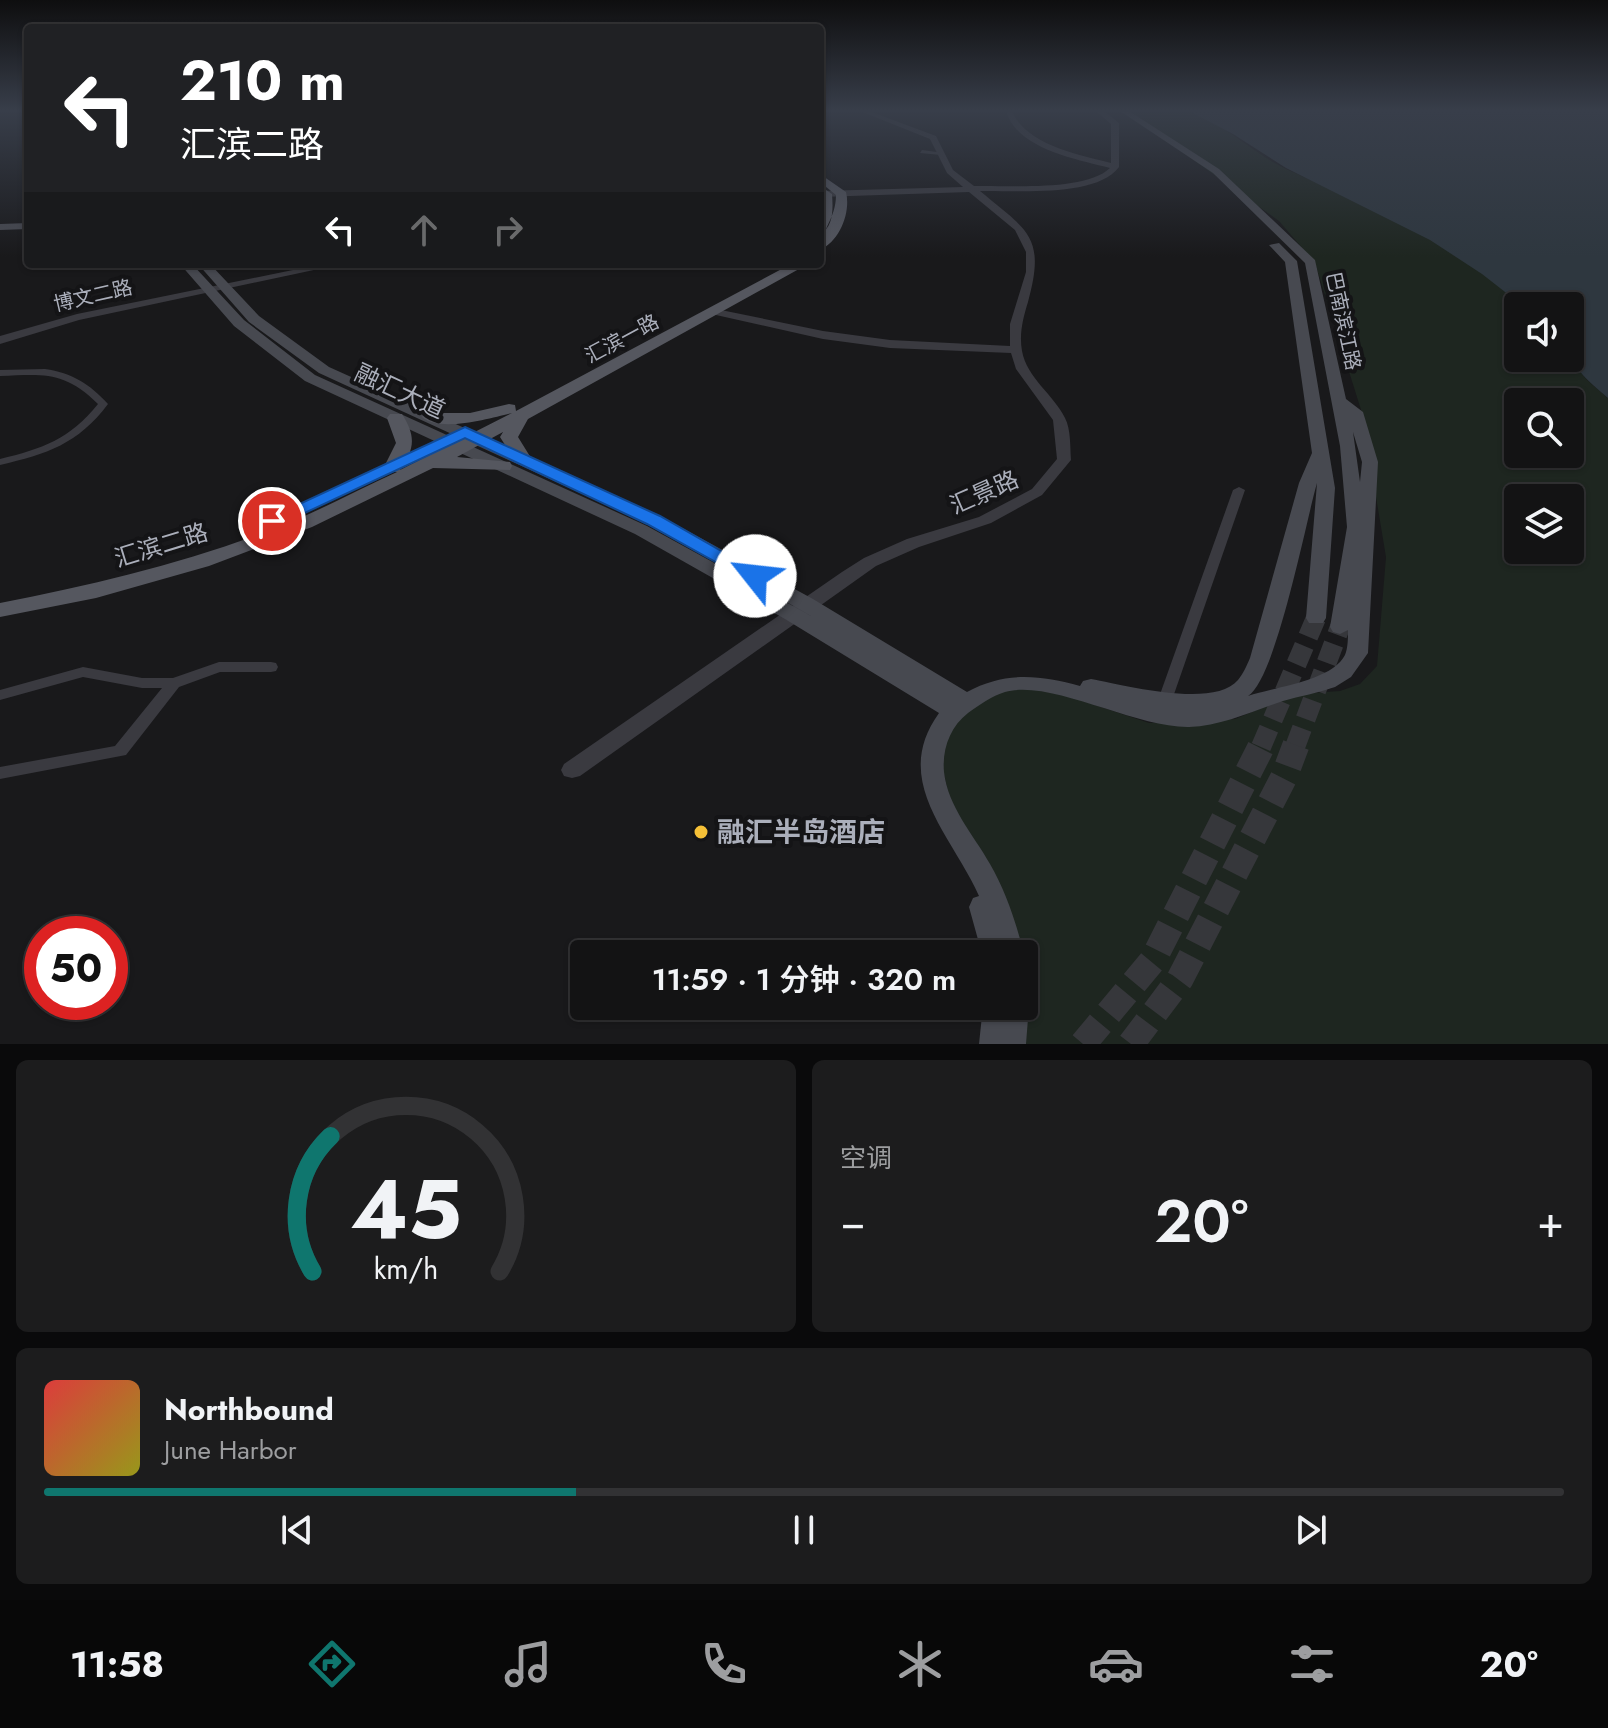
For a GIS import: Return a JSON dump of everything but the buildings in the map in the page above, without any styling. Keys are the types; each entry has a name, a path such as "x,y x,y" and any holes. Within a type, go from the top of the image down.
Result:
{"main road":[{"name":"巴南滨江路","path":"1185,160 1201,171 1291,261 1326,488 1316,618"},
{"name":"巴南滨江路","path":"1199,160 1216,171 1311,262 1348,446 1356,527 1340,627"},
{"path":"824,180 842,194 843,212 831,236 824,242"},
{"path":"824,198 828,211 824,220"},
{"path":"0,225 24,224"},
{"name":"融汇大道","path":"189,268 239,323 310,378 396,418 522,458 654,520 957,704"},
{"name":"融汇大道","path":"207,268 254,319 324,370 431,417 503,466 641,530 799,609"},
{"name":"汇滨一路","path":"463,440 779,268"},
{"name":"汇滨一路","path":"515,412 716,312 794,268"},
{"path":"1007,940 987,884 940,801 932,773 933,749 938,731 957,704 1014,683 1175,718 1211,717 1239,710 1277,694 1331,682 1349,669 1357,653 1370,462 1355,412 1339,401"},
{"path":"431,417 470,418 515,412 509,437 522,458"},
{"path":"396,418 407,440 402,470 460,462 503,466"},
{"name":"汇滨二路","path":"0,610 96,591 202,561 305,523 463,440"},
{"path":"993,940 975,884 929,799 923,775 922,748 930,728 957,704 1007,677 1045,678 1165,700 1206,702 1229,697 1246,687 1261,658 1308,483 1322,450"},
{"name":"汇滨二路","path":"0,597 97,578 197,548 402,470"},
{"path":"994,1044 997,1020"},
{"path":"1011,1044 1013,1020"}],"street":[{"path":"716,312 823,335 890,344 1016,350 1016,324 1031,272 1031,252 1019,229 950,171 944,160"},
{"path":"1088,160 1115,167"},
{"path":"824,192 973,190 1084,184 1111,174 1115,160"},
{"name":"博文二路","path":"0,340 77,317 317,268"},
{"name":"汇景路","path":"572,770 870,562 913,543 985,520 1037,492 1064,460 1060,420 1022,369 1016,350"},
{"path":"0,373 38,371 63,375 84,383 103,404 76,436 51,448 0,462"},
{"path":"1165,700 1239,490"},
{"path":"0,695 83,672 142,683 174,683 219,667 271,667"},
{"path":"0,773 120,751 174,683"}],"shaded area":[{"path":"1193,160 1270,160 1411,228 1471,264 1508,292 1504,292 1504,372 1581,372 1608,398 1608,1044 1015,1044 1021,1020 1038,1020 1038,940 1017,940 951,804 943,770 944,732 957,716 1002,691 1026,688 1068,696 1149,723 1235,719 1296,694 1340,691 1360,684 1377,666 1386,557 1362,413 1315,263 1279,221"},
{"path":"1273,160 1608,160 1608,398 1581,372 1584,372 1584,292 1505,292 1430,240"}],"tunnel":[{"path":"1261,747 1316,618"},
{"path":"1295,747 1340,627"},
{"path":"1131,1044 1180,979 1284,777 1296,745"},
{"path":"1083,1044 1153,960 1261,747"}],"place":[{"name":"融汇半岛酒店","path":"701,832"}],"route":[{"path":"272,521 465,432 654,520 755,576"}]}
